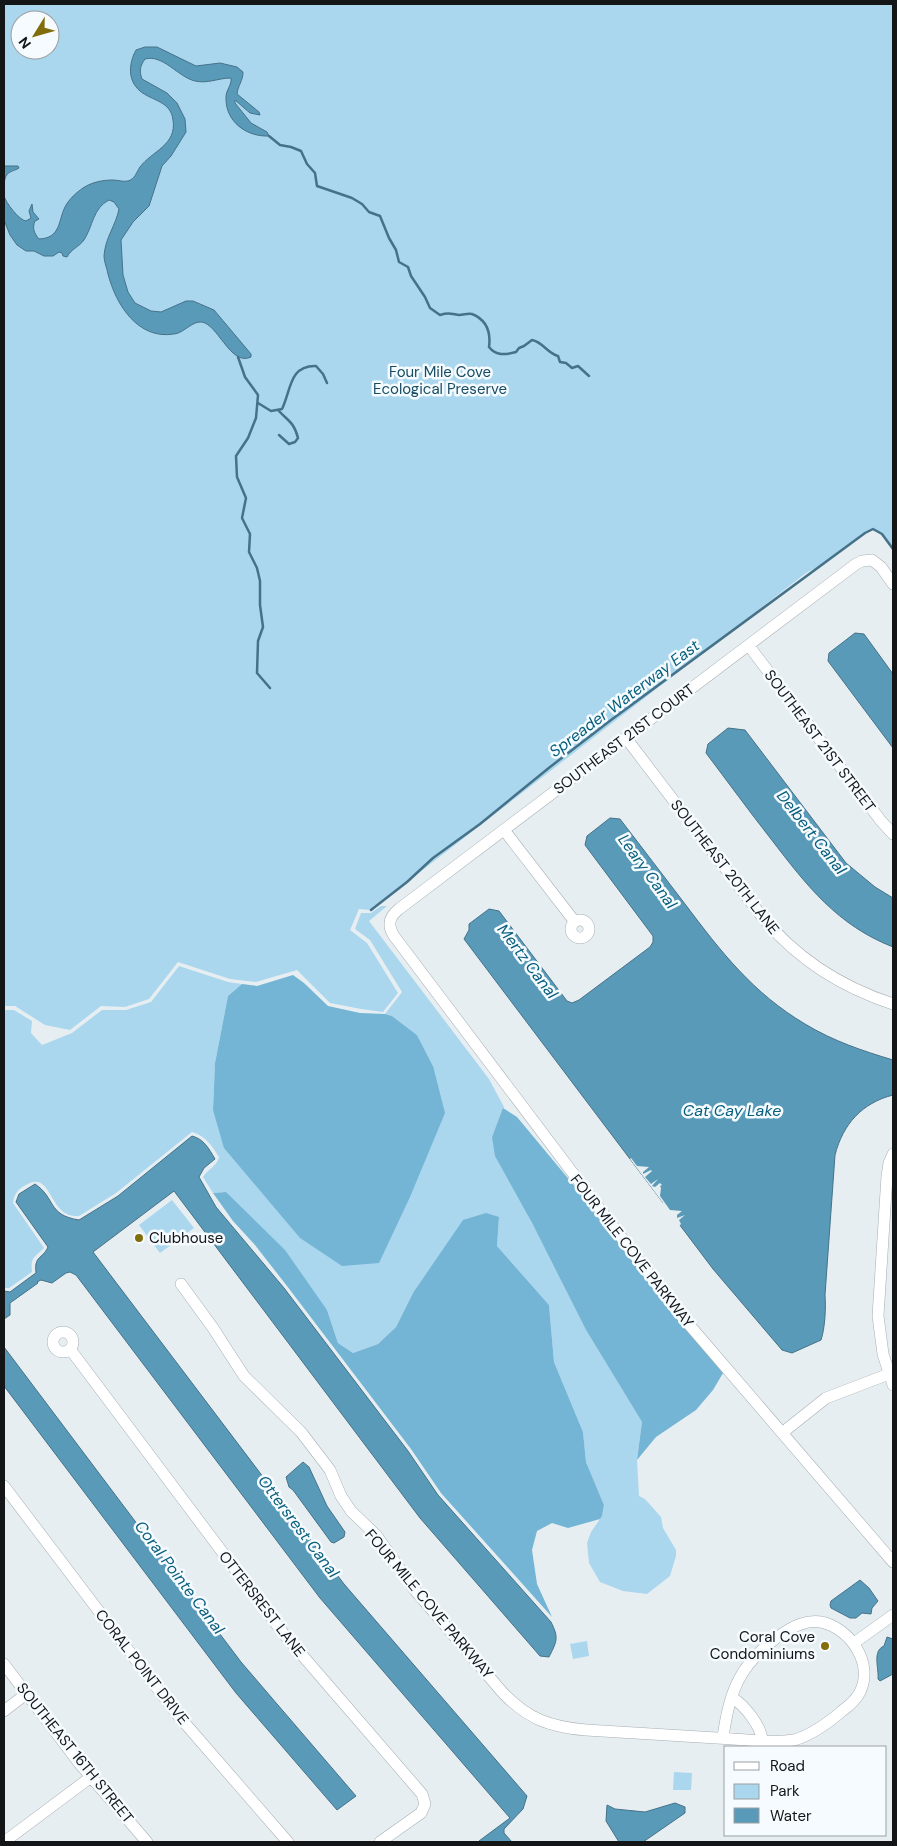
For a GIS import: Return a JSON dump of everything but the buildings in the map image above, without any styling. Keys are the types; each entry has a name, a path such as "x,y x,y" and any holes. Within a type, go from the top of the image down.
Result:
{"street":[{"name":"SOUTHEAST 21ST COURT","path":"390,925 391,918 396,911 856,564 867,560 876,563 893,584"},
{"name":"SOUTHEAST 21ST STREET","path":"749,646 881,821 893,834"},
{"name":"SOUTHEAST 20TH LANE","path":"626,738 759,913 784,942 829,976 859,991 893,1004"},
{"path":"504,830 575,922"},
{"name":"FOUR MILE COVE PARKWAY","path":"390,925 394,936 665,1296 893,1562"},
{"path":"782,1433 826,1398 891,1380 878,1330 879,1295 888,1254 888,1169 893,1154"},
{"name":"FOUR MILE COVE PARKWAY","path":"180,1284 214,1328 244,1376 298,1428 325,1463 332,1473 341,1496 351,1511 376,1535 416,1592 503,1693 515,1705 531,1716 558,1727 784,1741 807,1735 824,1725 853,1702 861,1690 864,1674 854,1643"},
{"name":"OTTERSREST LANE","path":"70,1349 283,1633 422,1794 425,1804 421,1813 380,1842"},
{"name":"CORAL POINT DRIVE","path":"4,1486 176,1713 288,1842"},
{"path":"723,1738 741,1674 752,1658 776,1639 798,1625 814,1622 828,1624 854,1643 893,1615"},
{"name":"SOUTHEAST 16TH STREET","path":"4,1664 91,1777 147,1842"},
{"path":"4,1711 26,1694"},
{"path":"733,1698 740,1703 758,1729 762,1740"},
{"path":"4,1842 91,1777"}],"green space":[{"name":"Four Mile Cove Ecological Preserve","path":"4,4 893,4 893,549 882,534 873,529 864,533 825,563 806,573 371,910 359,909 350,930 367,943 398,993 383,1012 330,1003 297,970 256,982 230,979 178,962 149,999 125,1007 101,1006 70,1030 45,1025 15,1006 4,1006"},
{"path":"381,906 387,906 369,921 489,1079 504,1107 492,1137 531,1221 586,1330 642,1422 637,1460 639,1496 645,1499 661,1517 663,1528 676,1550 670,1576 647,1594 623,1591 600,1582 589,1563 587,1543 591,1532 602,1516 604,1505 586,1462 583,1432 554,1362 549,1305 497,1246 499,1217 413,1293 396,1327 378,1344 353,1353 338,1343 327,1310 226,1192 213,1193 203,1177 217,1163 219,1157 205,1139 192,1132 116,1193 79,1216 68,1215 61,1210 40,1182 34,1182 21,1188 15,1194 13,1203 44,1248 33,1260 32,1272 9,1288 4,1288 4,1010 14,1010 32,1021 31,1033 42,1045 72,1033 102,1010 126,1010 151,1002 179,966 228,982 242,984 228,996 215,1063 213,1110 433,1066 417,1035 392,1016 385,1014 402,992 370,940 355,929 361,913 371,913"},
{"path":"172,1200 194,1228 160,1253 139,1225"},
{"path":"587,1641 589,1656 573,1659 570,1644"},
{"path":"674,1772 692,1773 691,1790 673,1790"}],"shaded area":[{"path":"293,975 328,1006 360,1013 392,1016 417,1035 433,1066 445,1113 410,1197 379,1263 342,1266 300,1238 224,1148 213,1110 215,1063 228,996 242,984 257,986"},
{"path":"503,1108 517,1117 726,1368 713,1390 696,1410 656,1437 637,1460 642,1422 586,1330 531,1221 495,1156 492,1137"},
{"path":"226,1192 285,1250 327,1310 338,1343 353,1353 378,1344 396,1327 413,1293 463,1220 486,1213 499,1217 497,1246 549,1305 554,1362 583,1432 586,1462 604,1505 600,1519 568,1528 552,1523 537,1531 532,1550 537,1584 552,1617 441,1493 411,1449 287,1286 255,1245 233,1221 213,1193"}],"water":[{"path":"145,47 157,47 196,66 220,63 237,67 243,72 237,94 259,112 260,115 250,113 235,100 235,103 251,123 267,132 269,136 261,136 245,131 233,121 229,114 226,97 231,78 204,82 195,81 158,60 152,58 145,59 140,69 142,79 167,93 177,103 185,119 186,132 171,156 162,166 149,206 133,222 121,240 123,275 128,292 135,303 151,311 161,312 186,301 193,301 214,310 251,354 251,357 244,358 232,352 211,327 205,323 197,322 174,334 161,334 150,332 130,318 112,286 104,258 106,243 119,209 114,202 109,200 96,212 84,240 67,257 59,252 53,256 44,256 34,251 26,251 17,245 10,235 4,220 4,196 13,211 26,221 31,218 29,211 32,204 33,212 39,219 34,224 35,233 39,239 46,238 51,236 58,228 67,204 78,192 86,186 98,182 130,180 145,161 167,142 173,129 172,114 165,105 140,91 133,82 130,71 136,50"},
{"path":"4,166 18,166 19,168 7,174 4,185"},
{"path":"855,633 864,634 893,674 893,748 828,661 829,653"},
{"name":"Delbert Canal","path":"728,728 745,730 846,863 875,887 893,898 893,947 855,927 824,902 797,873 706,753 708,744"},
{"name":"Cat Cay Lake","path":"610,818 620,819 725,955 769,999 786,1012 826,1036 893,1060 893,1095 872,1103 855,1116 843,1134 835,1155 825,1318 821,1340 792,1353 782,1350 713,1269 464,939 469,930 469,924 489,909 499,911 567,1001 572,1003 579,1000 650,947 653,942 653,936 585,845 587,836"},
{"name":"Ottersrest Canal","path":"192,1136 203,1142 215,1159 204,1168 199,1177 216,1207 284,1288 408,1451 438,1495 551,1622 556,1640 549,1657 540,1656 420,1518 174,1191 93,1252 344,1584 527,1796 523,1809 504,1829 504,1833 512,1842 479,1841 510,1818 320,1598 76,1275 70,1272 52,1283 41,1280 37,1282 10,1303 10,1315 4,1319 4,1291 10,1292 36,1273 37,1260 48,1247 16,1202 19,1194 35,1184 42,1189 57,1210 69,1218 79,1220 118,1196"},
{"path":"4,1347 241,1662 356,1796 337,1810 236,1693 4,1386"},
{"path":"303,1462 309,1467 327,1506 345,1532 344,1537 334,1543 331,1542 289,1487 286,1477"},
{"path":"860,1580 869,1588 878,1601 872,1608 871,1614 862,1613 856,1618 850,1618 831,1608 831,1601"},
{"path":"887,1637 893,1639 893,1674 880,1681 878,1679 877,1656 880,1648 884,1646"},
{"path":"675,1803 685,1807 685,1813 643,1842 619,1842 606,1821 607,1805 615,1809 645,1812"}],"pier":[{"path":"630,1159 637,1166 649,1167 643,1174 652,1171 645,1177 651,1184 658,1179 652,1186 655,1187 660,1183 662,1185 660,1186 660,1196 670,1210 682,1211 677,1215 677,1218 685,1215 679,1220 681,1224 678,1227 663,1203"}],"waterway":[{"path":"269,136 280,145 301,151 307,164 315,173 317,186 352,198 362,204 369,212 380,216 396,250 399,262 408,267 411,276 430,308 440,315 448,313 459,315 472,314 477,317 487,327 489,347 498,353 516,352 532,340 536,341 558,356 560,362 566,363 572,368 578,366 589,376"},
{"path":"238,357 245,377 258,395 256,418 248,438 236,456 237,477 246,498 242,518 250,534 249,552 257,568 260,581 260,605 263,627 258,641 257,673 270,688"},
{"path":"258,403 271,411 282,409 292,380 296,374 307,367 316,366 323,374 327,383"},
{"path":"278,410 293,425 298,438 295,442 289,444 279,435"},
{"name":"Spreader Waterway East","path":"371,910 407,882 433,858 480,824 611,720 865,533 873,529 882,534 893,549"}],"place":[{"name":"Clubhouse","path":"139,1238"},
{"name":"Coral Cove Condominiums","path":"825,1646"}],"water label":[{"name":"Leary Canal","path":"648,871"},
{"name":"Mertz Canal","path":"528,961"},
{"name":"Coral Pointe Canal","path":"180,1577"}]}
